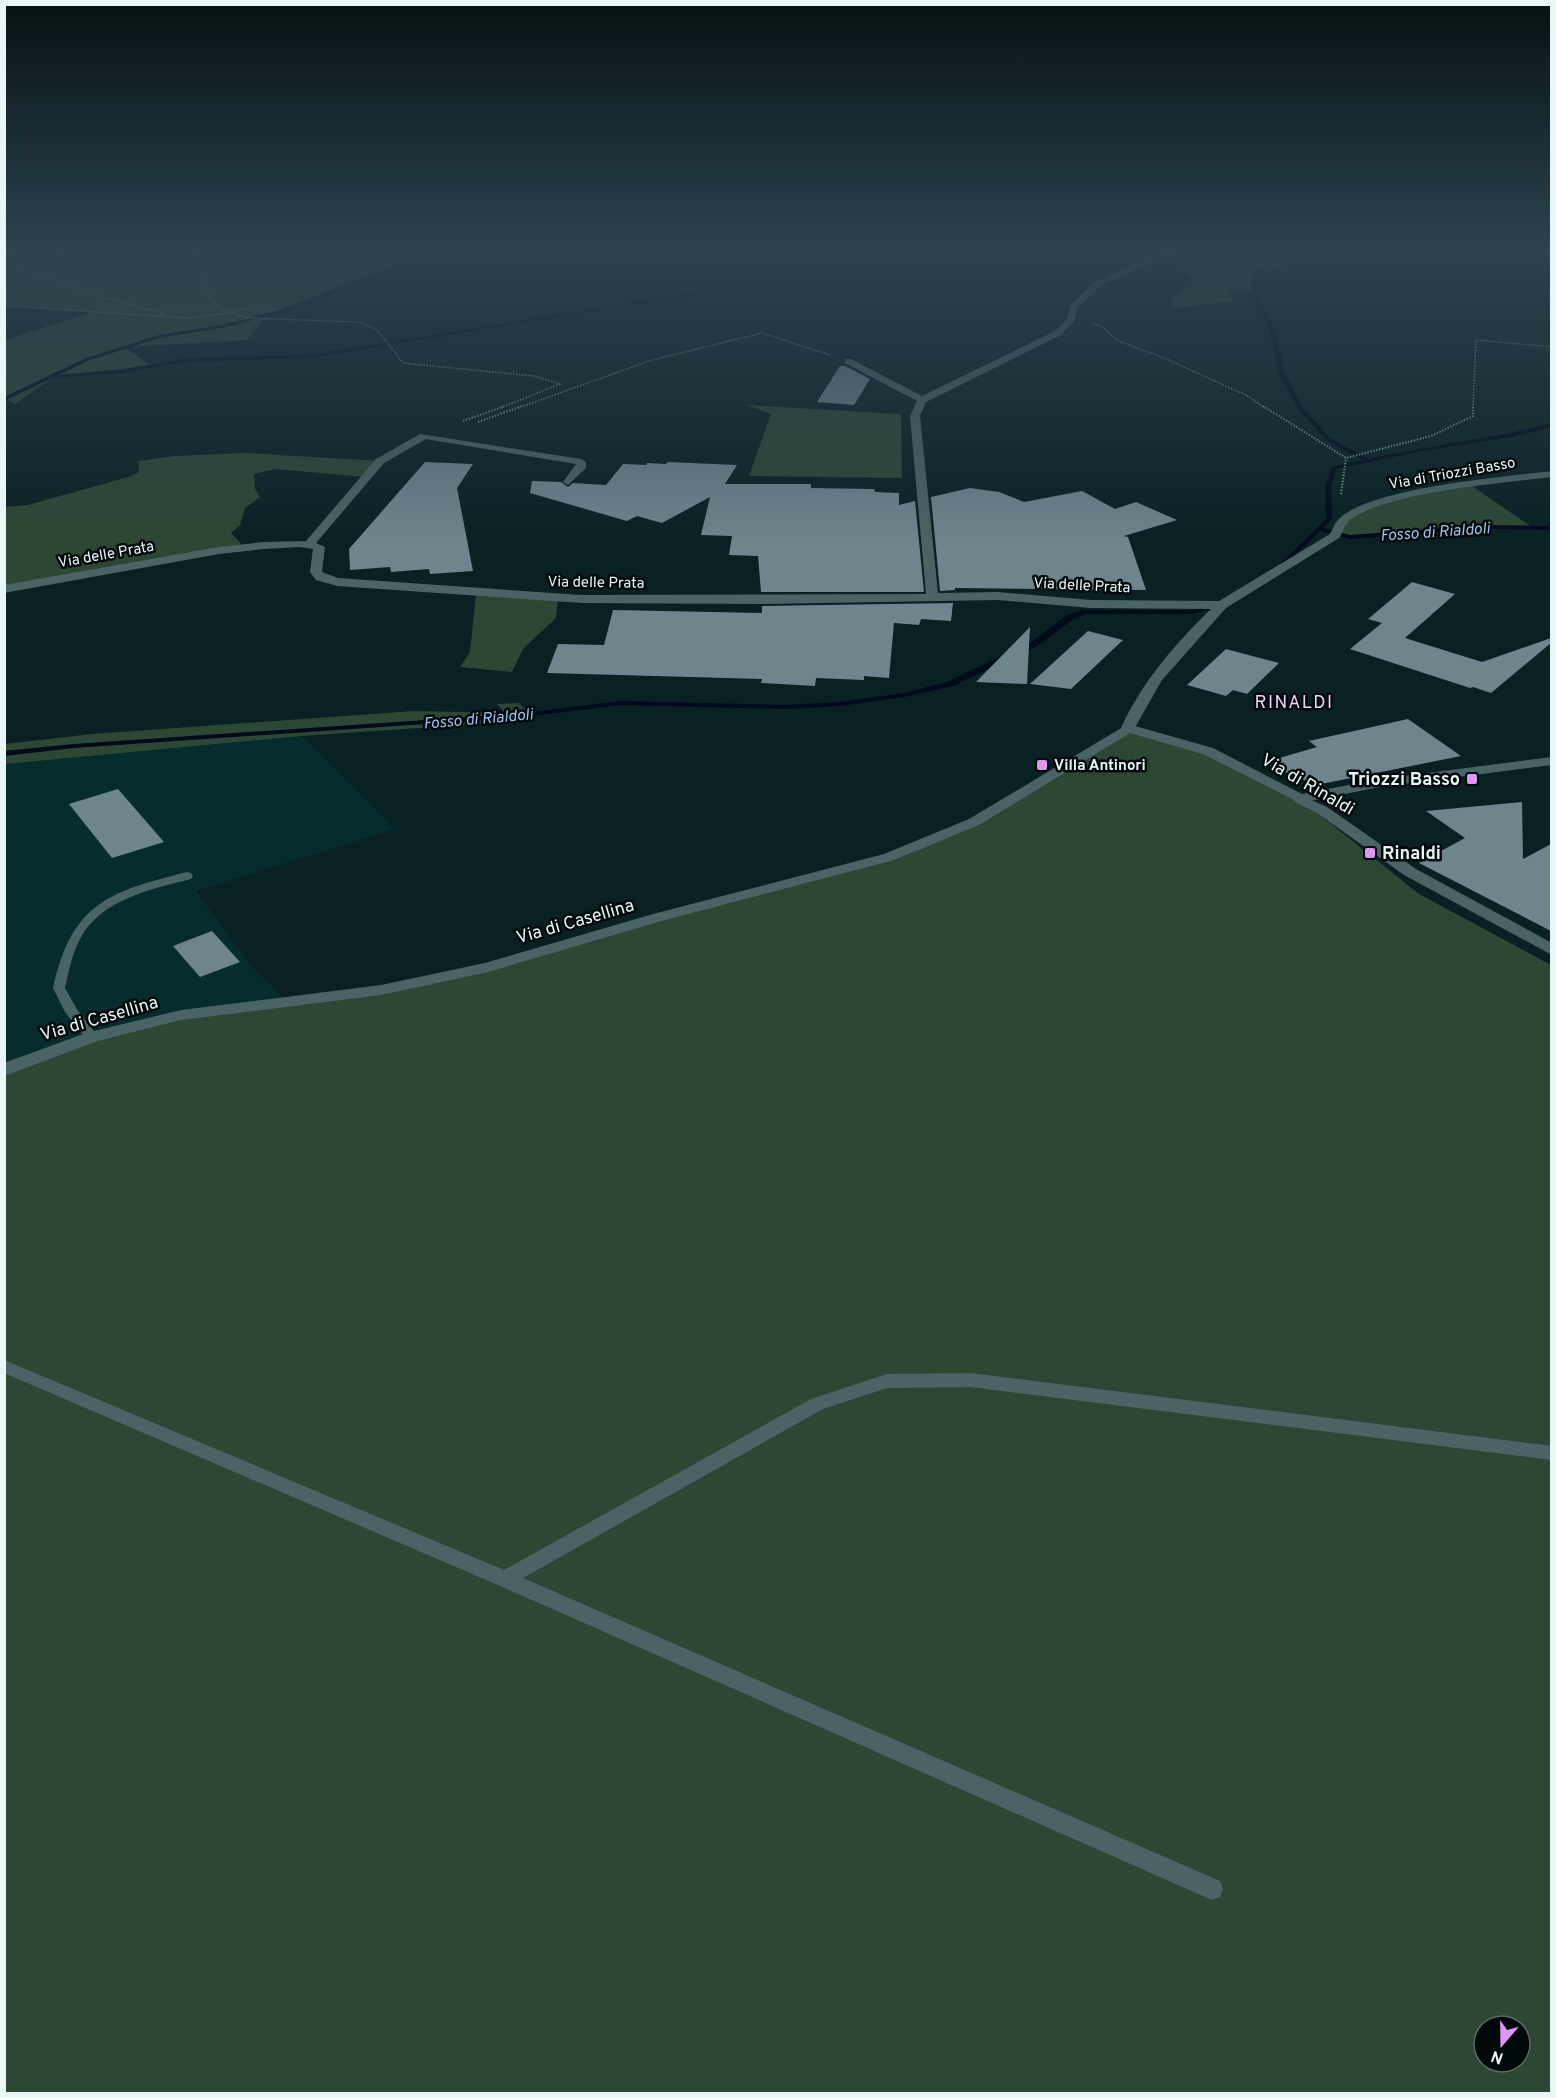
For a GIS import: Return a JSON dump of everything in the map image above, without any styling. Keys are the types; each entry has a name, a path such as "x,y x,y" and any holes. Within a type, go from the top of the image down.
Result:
{"street":[{"path":"932,596 915,416 922,400 1028,348"},
{"path":"848,361 922,400"},
{"path":"311,542 380,461 424,436 580,462 581,468 568,482"},
{"name":"Via di Triozzi Basso","path":"1128,728 1133,713 1167,665 1222,605 1335,536 1342,521 1369,506 1396,498 1551,474"},
{"name":"Via delle Prata","path":"4,589 244,547 311,542 319,547 316,572 320,577 337,582 402,588 581,599 764,600 998,596 1091,604 1222,605"},
{"name":"Via di Rinaldi","path":"1128,728 1208,751 1327,813 1410,872 1551,950"},
{"name":"Via di Casellina","path":"4,1070 92,1037 181,1015 381,990 488,966 659,917 889,857 974,822 1128,728"},
{"path":"1300,799 1380,783 1551,761"}],"lane":[{"path":"92,1037 72,1012 59,988 73,937 99,909 112,901 134,891 187,876"},
{"path":"4,1366 506,1579 1212,1890"},
{"path":"506,1579 817,1404 887,1382 971,1380 1551,1453"}],"path":[{"path":"391,348 403,363 409,365 441,370 543,378 560,384 542,393 455,424 484,421 649,361 702,348"},
{"path":"808,348 848,361"},
{"path":"1137,348 1246,395 1310,438 1346,458 1431,436 1473,416 1476,348"},
{"path":"1342,521 1339,501 1346,458"}],"shaded area":[{"path":"302,736 395,829 196,891 250,965 287,1001 5,1070 4,764"}],"green space":[{"path":"5,348 126,348 151,366 53,377 15,404 5,398"},
{"path":"747,405 901,414 902,478 749,476 771,414"},
{"path":"244,453 380,461 365,477 275,469 254,474 255,489 260,497 245,508 240,525 231,533 244,547 5,589 5,507 28,505 128,477 139,472 138,461 175,456"},
{"path":"1472,486 1532,527 1335,536 1345,522 1376,503 1415,493"},
{"path":"476,593 558,598 556,618 523,649 512,672 460,667 470,652"},
{"path":"519,703 535,720 302,736 5,764 5,744 92,734 414,711 505,713 497,704"},
{"path":"1128,728 1208,751 1300,799 1419,894 1551,965 1551,2093 5,2093 4,1070 181,1015 381,990 488,967 889,857 974,822"}],"building":[{"path":"840,366 845,366 870,379 854,405 817,402"},
{"path":"425,462 473,464 457,488 473,571 430,574 429,569 391,572 390,567 350,570 349,549"},
{"path":"668,462 737,465 725,484 811,484 811,488 874,489 875,492 899,493 899,505 915,501 924,592 761,592 758,556 729,555 732,536 701,535 710,497 662,523 637,516 627,521 530,493 532,481 561,482 568,487 573,483 606,485 623,464 646,465 647,463 666,464"},
{"path":"970,488 999,492 1024,502 1082,491 1115,509 1136,502 1177,520 1124,536 1128,537 1146,590 955,588 955,590 940,591 931,497"},
{"path":"1412,582 1455,594 1405,638 1482,662 1551,638 1551,643 1491,693 1350,649 1382,623 1368,619"},
{"path":"953,603 951,621 921,619 919,625 894,623 889,678 864,676 864,680 816,678 815,686 761,683 762,679 547,673 558,644 604,645 613,610 762,613 762,606"},
{"path":"1030,627 1027,684 976,682"},
{"path":"1088,631 1123,640 1071,689 1030,684"},
{"path":"1226,649 1279,663 1247,694 1233,690 1226,696 1187,685"},
{"path":"1408,719 1461,756 1316,785 1262,763 1317,747 1309,741"},
{"path":"118,789 164,842 112,858 69,804"},
{"path":"1522,802 1523,859 1551,844 1551,931 1419,863 1465,838 1426,811"},
{"path":"212,931 240,962 200,977 173,946"}],"waterway":[{"path":"4,399 88,359 124,348"},
{"path":"53,377 123,371 188,360 312,356 362,348"},
{"path":"1276,348 1281,372 1302,410 1328,439 1368,461"},
{"path":"1368,461 1422,449 1513,435 1552,425"},
{"path":"1283,564 1329,519 1328,487 1334,468 1368,461"},
{"name":"Fosso di Rialdoli","path":"1319,529 1350,537 1483,527 1552,528"},
{"name":"Fosso di Rialdoli","path":"4,754 74,746 515,716 621,703 785,707 840,704 904,695 950,684 1036,643 1070,617 1084,612 1192,612 1216,605"}],"place":[{"name":"Villa Antinori","path":"1042,765"},
{"name":"Triozzi Basso","path":"1472,779"},
{"name":"Rinaldi","path":"1370,853"}],"district":[{"name":"RINALDI","path":"1294,702"}]}
